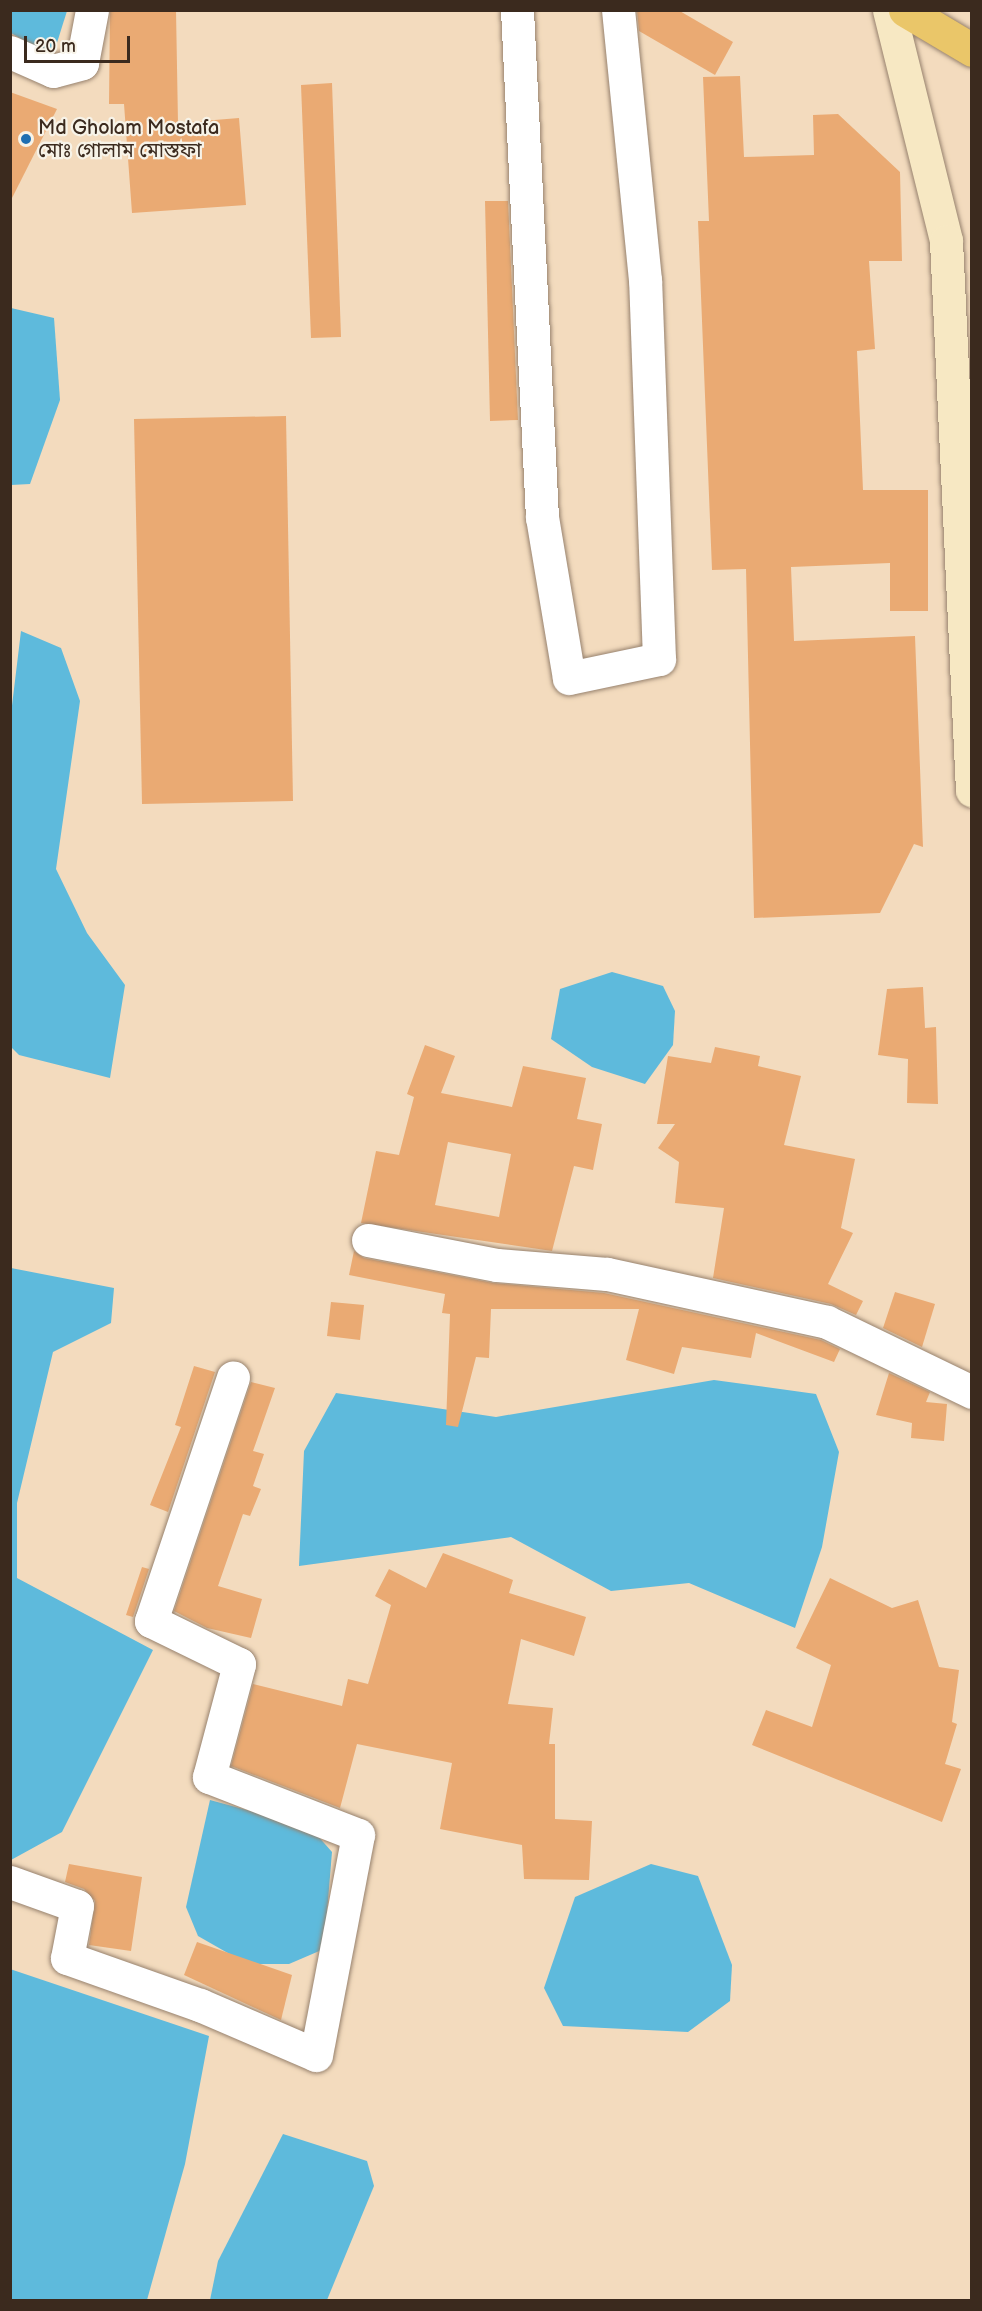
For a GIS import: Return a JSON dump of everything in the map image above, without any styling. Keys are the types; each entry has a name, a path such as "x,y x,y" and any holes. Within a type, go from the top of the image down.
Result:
{"highway":[{"path":"905,10 972,50"}],"main road":[{"path":"889,10 946,241 962,428 972,790"}],"street":[{"path":"10,52 53,71 82,63 92,10"},
{"path":"517,10 542,517 569,678 659,659 645,280 618,10"},
{"path":"368,1240 497,1265 607,1274 827,1322 972,1392"},
{"path":"10,1882 77,1905 67,1958 200,2005 316,2055 358,1835 209,1777 239,1664 151,1621 233,1377"}],"water":[{"path":"11,11 67,11 55,49 37,48 11,33"},
{"path":"11,308 54,318 60,400 30,484 11,485"},
{"path":"21,631 61,648 80,701 56,869 87,933 125,985 110,1078 19,1055 11,1047 10,722"},
{"path":"612,972 663,986 675,1011 673,1045 645,1084 592,1067 551,1039 560,989"},
{"path":"11,1268 114,1288 111,1323 53,1352 17,1503 17,1578 153,1650 62,1832 11,1860"},
{"path":"714,1380 816,1394 839,1452 822,1547 795,1628 689,1583 611,1591 511,1537 299,1566 304,1451 336,1393 496,1417"},
{"path":"210,1800 310,1827 332,1852 324,1949 289,1964 247,1964 198,1936 186,1907"},
{"path":"651,1864 698,1876 732,1965 730,2001 688,2032 563,2026 544,1988 575,1897"},
{"path":"10,1969 209,2036 185,2164 147,2300 11,2300"},
{"path":"283,2134 367,2161 374,2186 327,2300 210,2300 218,2261"}],"building":[{"path":"110,10 176,10 178,123 239,118 246,205 132,213 124,104 109,104"},
{"path":"637,10 678,10 733,42 715,75 639,31"},
{"path":"740,76 744,157 814,155 813,115 838,114 900,172 902,261 869,261 875,349 857,351 863,490 928,490 928,611 890,611 890,563 791,567 794,641 915,636 923,847 914,844 880,913 754,918 746,569 712,570 698,221 709,221 703,77"},
{"path":"332,83 341,337 311,338 301,85"},
{"name":"Md Gholam Mostafa মোঃ গোলাম মোস্তফা","path":"10,92 57,109 10,202"},
{"path":"485,201 508,201 518,420 490,421"},
{"path":"286,416 293,801 142,804 134,419"},
{"path":"923,987 925,1028 936,1027 938,1104 907,1103 908,1059 878,1055 887,989"},
{"path":"425,1045 455,1056 441,1093 512,1107 523,1066 586,1078 577,1119 602,1124 593,1170 574,1166 552,1251 361,1223 376,1151 399,1155 414,1097 407,1094","holes":["448,1142 511,1154 499,1217 435,1205"]},
{"path":"715,1047 760,1056 758,1066 801,1076 784,1145 855,1159 841,1228 853,1233 828,1284 863,1301 856,1315 831,1304 713,1278 724,1208 675,1203 679,1162 658,1148 675,1124 657,1124 668,1056 711,1063"},
{"path":"354,1251 364,1258 493,1283 604,1293 821,1340 840,1349 834,1362 756,1333 751,1358 682,1347 674,1374 626,1360 639,1309 491,1309 489,1358 476,1357 458,1427 446,1425 450,1314 442,1313 445,1294 349,1275"},
{"path":"895,1292 935,1304 922,1347 883,1328"},
{"path":"331,1302 364,1305 360,1340 327,1336"},
{"path":"194,1366 215,1372 168,1512 150,1505 181,1427 175,1425"},
{"path":"889,1373 930,1392 926,1402 947,1404 944,1441 911,1438 912,1423 876,1415"},
{"path":"251,1382 275,1388 253,1451 264,1454 253,1486 261,1489 250,1516 243,1514 218,1586 262,1599 251,1638 207,1628 174,1611"},
{"path":"443,1553 513,1580 509,1593 586,1617 574,1656 521,1639 508,1704 553,1708 549,1744 555,1744 555,1819 592,1821 589,1880 524,1879 522,1845 440,1829 452,1763 357,1744 340,1808 231,1766 253,1684 342,1706 348,1679 368,1684 391,1605 375,1596 389,1569 426,1588"},
{"path":"142,1567 149,1569 133,1617 126,1615"},
{"path":"830,1578 892,1608 918,1600 939,1667 959,1670 952,1722 957,1724 945,1764 961,1769 942,1822 752,1745 766,1710 812,1727 831,1665 796,1648"},
{"path":"69,1864 142,1877 131,1951 89,1945 95,1901 84,1889 65,1882"},
{"path":"197,1942 292,1975 281,2020 184,1975"}],"place":[{"name":"Md Gholam Mostafa মোঃ গোলাম মোস্তফা","path":"26,139"}]}
